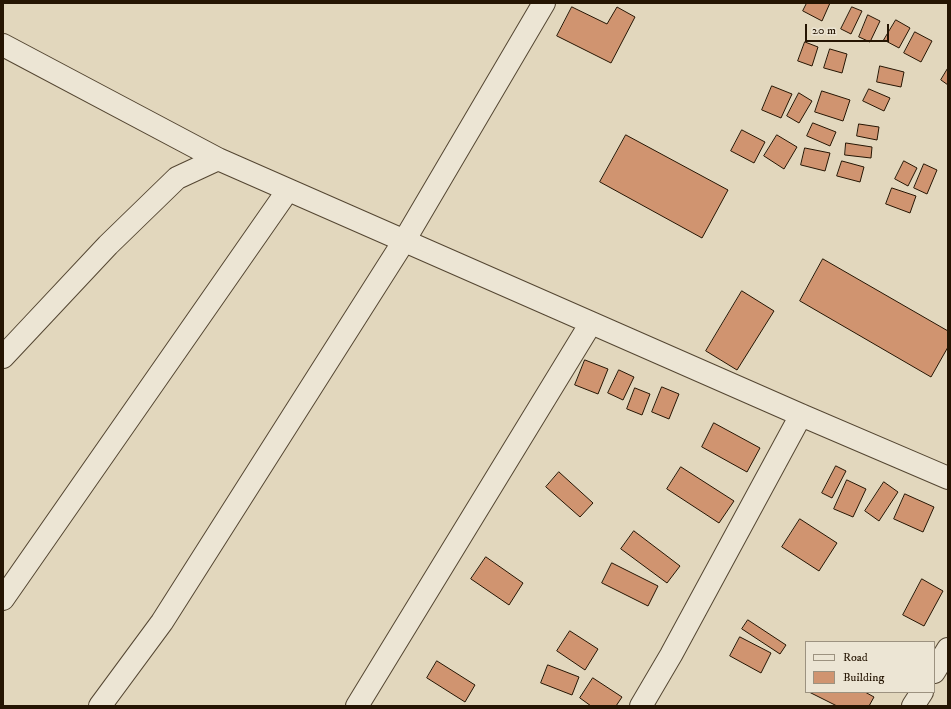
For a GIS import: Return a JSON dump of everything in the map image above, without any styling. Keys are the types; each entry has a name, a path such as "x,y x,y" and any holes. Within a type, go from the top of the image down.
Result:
{"street":[{"path":"100,706 162,622 404,241 544,3"},
{"path":"3,45 218,159 948,478"},
{"path":"3,357 108,245 177,178 218,159"},
{"path":"3,599 288,190"},
{"path":"357,706 591,323"},
{"path":"641,706 671,655 801,415"},
{"path":"935,670 948,649"},
{"path":"913,706 921,693"}],"building":[{"path":"807,3 830,3 822,21 803,11"},
{"path":"572,7 607,24 617,7 635,17 611,63 557,36"},
{"path":"852,7 862,11 851,34 841,29"},
{"path":"868,15 880,21 870,42 859,37"},
{"path":"896,20 910,28 899,48 884,40"},
{"path":"915,32 932,41 921,62 904,53"},
{"path":"805,42 818,47 812,66 798,61"},
{"path":"830,49 847,54 842,73 824,68"},
{"path":"880,66 904,72 901,87 877,82"},
{"path":"948,68 948,85 941,80"},
{"path":"772,86 792,94 781,118 762,110"},
{"path":"869,89 890,98 884,111 863,101"},
{"path":"822,91 850,100 843,121 815,112"},
{"path":"799,93 812,101 799,123 787,116"},
{"path":"813,123 836,132 830,146 807,136"},
{"path":"859,124 879,127 877,140 857,136"},
{"path":"742,130 765,142 754,163 731,151"},
{"path":"626,135 728,190 702,238 600,182"},
{"path":"777,135 797,147 784,169 764,156"},
{"path":"846,143 872,147 871,158 845,155"},
{"path":"805,148 830,153 825,171 801,165"},
{"path":"842,161 864,167 860,182 837,176"},
{"path":"904,161 917,168 908,186 895,179"},
{"path":"924,164 937,170 927,194 914,188"},
{"path":"892,188 916,196 910,213 886,204"},
{"path":"823,259 948,331 948,347 931,377 800,301"},
{"path":"742,291 774,311 737,370 706,351"},
{"path":"585,360 608,369 598,394 575,385"},
{"path":"619,370 634,377 623,400 608,393"},
{"path":"662,387 679,394 669,419 652,412"},
{"path":"635,388 650,394 642,415 627,409"},
{"path":"714,423 760,448 747,472 702,447"},
{"path":"836,466 846,471 832,498 822,493"},
{"path":"681,467 734,501 719,523 667,489"},
{"path":"559,472 593,503 580,517 546,487"},
{"path":"847,480 866,489 853,517 834,509"},
{"path":"884,482 898,492 879,521 865,511"},
{"path":"905,494 934,507 923,532 894,519"},
{"path":"800,519 837,543 819,571 782,547"},
{"path":"634,531 680,566 667,583 621,549"},
{"path":"486,557 523,583 509,605 471,579"},
{"path":"612,563 658,586 648,606 602,583"},
{"path":"922,579 943,591 924,626 903,615"},
{"path":"748,620 786,645 780,654 742,629"},
{"path":"570,631 598,649 585,670 557,651"},
{"path":"740,637 771,653 761,673 730,656"},
{"path":"437,661 475,685 465,702 427,678"},
{"path":"548,665 579,677 572,695 541,683"},
{"path":"593,678 622,697 616,706 591,706 580,698"},
{"path":"811,693 867,693 874,697 869,706 837,706"}]}
